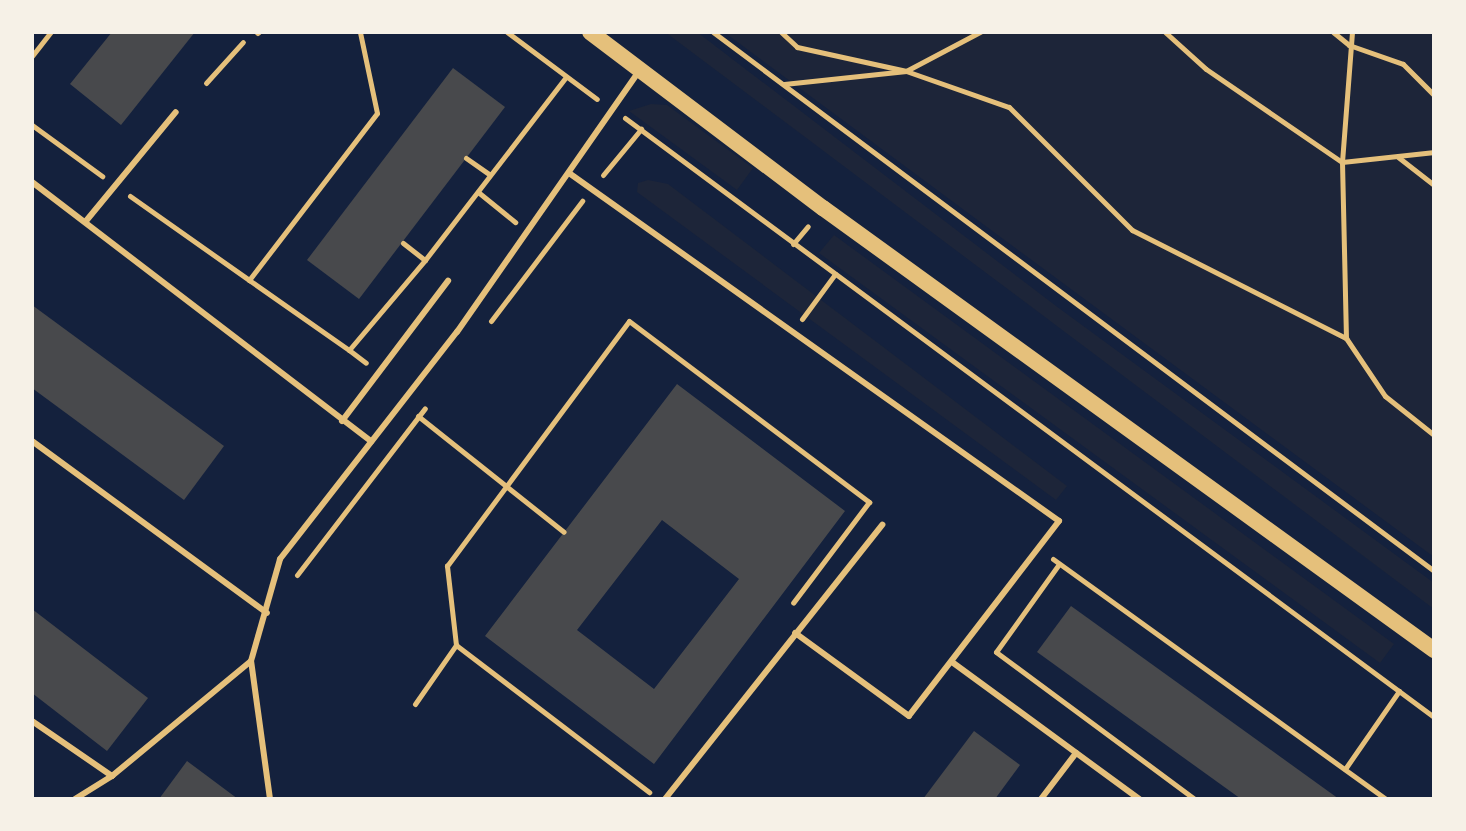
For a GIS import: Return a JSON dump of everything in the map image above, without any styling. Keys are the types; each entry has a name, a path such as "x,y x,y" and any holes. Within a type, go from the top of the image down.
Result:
{"main road":[{"path":"590,32 639,71 1434,650"}],"lane":[{"path":"270,799 251,661 280,559 457,332 639,71"},
{"path":"86,221 176,112"},
{"path":"569,173 1059,521 909,716 795,633"},
{"path":"32,182 371,441"},
{"path":"342,421 448,281"},
{"path":"32,441 267,613"},
{"path":"665,799 882,525"},
{"path":"75,799 112,776 251,661"},
{"path":"952,662 1139,799"},
{"path":"32,721 112,776"},
{"path":"1041,799 1076,753"}],"path":[{"path":"32,56 51,32"},
{"path":"206,83 256,32"},
{"path":"249,280 377,113 360,32"},
{"path":"507,32 565,78 1434,717"},
{"path":"713,32 1434,571"},
{"path":"781,32 797,47 906,71 1009,107 1132,230 1346,338 1385,396 1434,435"},
{"path":"783,84 906,71 980,32"},
{"path":"1165,32 1206,69 1342,162 1434,152"},
{"path":"1333,32 1349,45 1403,64 1434,95"},
{"path":"1346,338 1342,162 1352,32"},
{"path":"32,125 349,350 425,260 565,78"},
{"path":"1398,157 1434,185"},
{"path":"466,158 490,175"},
{"path":"403,243 425,260"},
{"path":"793,331 835,274"},
{"path":"415,704 456,645 447,566 506,481 629,321 869,502 782,617"},
{"path":"419,417 506,481 564,532"},
{"path":"1038,549 1386,799"},
{"path":"1059,564 996,652 1195,799"},
{"path":"456,645 647,795 656,782"},
{"path":"1345,769 1399,691"}],"shaded area":[{"path":"665,32 697,32 1056,306 1434,583 1434,609"},
{"path":"724,32 1434,32 1434,557 991,230"},
{"path":"651,104 667,105 753,168 737,190 629,111"},
{"path":"648,180 668,184 1067,486 1056,500 637,192 638,183"},
{"path":"834,235 1394,644 1380,663 819,253"}],"building":[{"path":"112,32 195,32 121,125 70,84"},
{"path":"453,68 505,107 359,299 307,260"},
{"path":"32,305 224,446 184,500 32,388"},
{"path":"677,384 845,511 654,764 485,636","holes":["662,520 739,579 654,689 577,630"]},
{"path":"1071,606 1339,799 1241,799 1091,691 1037,652"},
{"path":"32,609 148,698 107,751 32,693"},
{"path":"974,731 1020,765 995,799 923,799"},
{"path":"187,761 238,799 159,799"}]}
